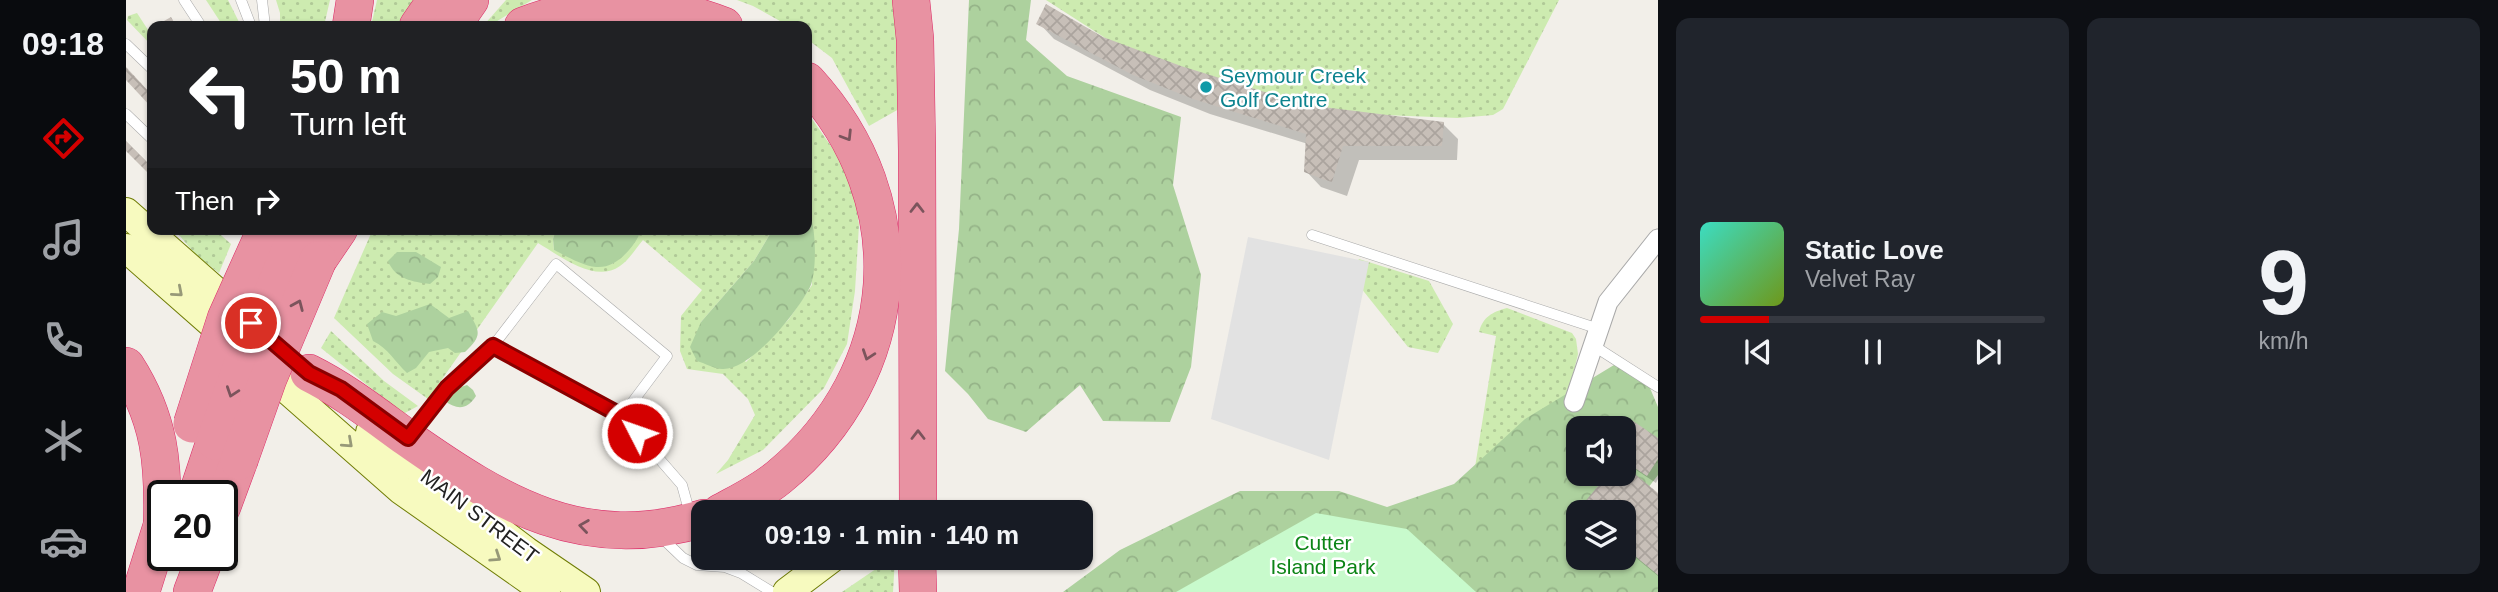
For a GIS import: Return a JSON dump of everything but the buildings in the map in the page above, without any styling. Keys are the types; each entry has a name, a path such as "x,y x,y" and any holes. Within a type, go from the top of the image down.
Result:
{"highway":[{"path":"352,21 355,0"},
{"path":"421,21 436,0"},
{"path":"455,21 470,0"},
{"path":"911,0 915,39 916,151 914,500"},
{"path":"916,151 923,0"},
{"path":"539,21 573,10 606,5 676,11 708,21"},
{"path":"744,500 777,479 804,455 829,427 863,366 875,334 882,297 880,222 870,184 854,147 832,111 812,87"},
{"path":"186,480 268,379 303,237"},
{"path":"219,480 215,442 226,318 303,237"},
{"path":"126,366 149,409 158,438 164,480"},
{"path":"309,373 341,389 408,438 487,489 544,518 576,526 612,530 652,528 691,520"},
{"path":"202,480 215,442"},
{"path":"917,570 918,592"},
{"path":"141,592 147,571"},
{"path":"163,592 164,571"},
{"path":"192,592 200,571"}],"main road":[{"name":"MAIN STREET","path":"126,212 147,230"},
{"name":"MAIN STREET","path":"152,235 309,373 332,401 383,443 526,551 586,592"},
{"name":"MAIN STREET","path":"126,248 401,490 546,592"},
{"path":"787,592 816,570"}],"street":[{"path":"1574,402 1608,302 1658,239"}],"lane":[{"path":"184,0 198,21"},
{"path":"241,0 249,21"},
{"path":"262,0 264,21"},
{"path":"126,44 147,64"},
{"path":"126,114 147,133"},
{"path":"1312,235 1596,337 1658,387"},
{"path":"408,438 447,388 493,346 556,264 667,356 622,416"},
{"path":"493,346 622,416 693,500"},
{"path":"652,528 683,558 697,565 725,567 741,573 772,592"}],"green space":[{"path":"206,0 228,0 238,21 220,21"},
{"path":"276,0 330,0 325,21 280,21"},
{"path":"377,0 420,0 407,21 372,21"},
{"path":"506,0 532,0 497,21 487,21"},
{"path":"737,0 898,0 899,109 869,126 832,58 812,43 812,21 780,21"},
{"path":"969,0 1031,0 1026,40 1067,76 1181,117 1173,185 1201,275 1191,367 1170,422 1103,421 1080,385 1026,432 988,419 945,371 959,229"},
{"path":"1046,0 1559,0 1503,109 1493,115 1458,118 1335,113 1249,90 1113,43"},
{"path":"137,13 147,28 147,41 127,20 128,16"},
{"path":"812,119 852,176 859,225 855,291 847,344 824,388 763,450 716,474 728,460 755,415 748,399 723,374 687,369 680,351 681,316 702,290 643,240 620,266 600,272 567,261 538,243 428,399 393,374 334,318 370,235 554,235 554,250 612,264 625,254 638,235 769,235 754,261 701,322 746,362 789,319 812,285"},
{"path":"812,222 815,248 812,280 785,324 759,350 734,367 719,369 697,361 690,347 701,322 754,261 769,235 812,235"},
{"path":"179,235 221,235 231,244 219,273 195,254"},
{"path":"554,235 639,235 624,255 604,267 580,263 554,250"},
{"path":"397,252 416,252 441,267 438,277 430,284 400,276 388,261"},
{"path":"1359,259 1429,281 1453,324 1438,353 1408,347 1349,273"},
{"path":"430,304 449,318 468,311 477,329 477,337 465,352 455,353 448,348 429,352 416,368 407,373 387,351 373,341 367,324 382,312 396,316"},
{"path":"1507,308 1572,333 1576,339 1578,354 1545,492 1472,486 1496,336 1479,332 1489,316"},
{"path":"331,331 384,381 418,406 403,414 321,348"},
{"path":"1614,365 1644,374 1658,407 1658,475 1638,501 1658,517 1658,592 1063,592 1120,550 1240,491 1339,491 1387,507 1454,484 1525,419"},
{"path":"467,385 476,396 469,404 458,407 445,401 452,390"},
{"name":"Cutter Island Park","path":"1316,513 1407,529 1476,592 1176,592"},
{"path":"874,570 894,570 893,592 842,592"}],"shaded area":[{"path":"1248,237 1369,262 1329,460 1211,419"}],"place":[{"name":"Seymour Creek Golf Centre","path":"1206,87"}],"route":[{"path":"251,323 309,373 341,389 408,438 447,388 493,346 622,416 637,433"}]}
